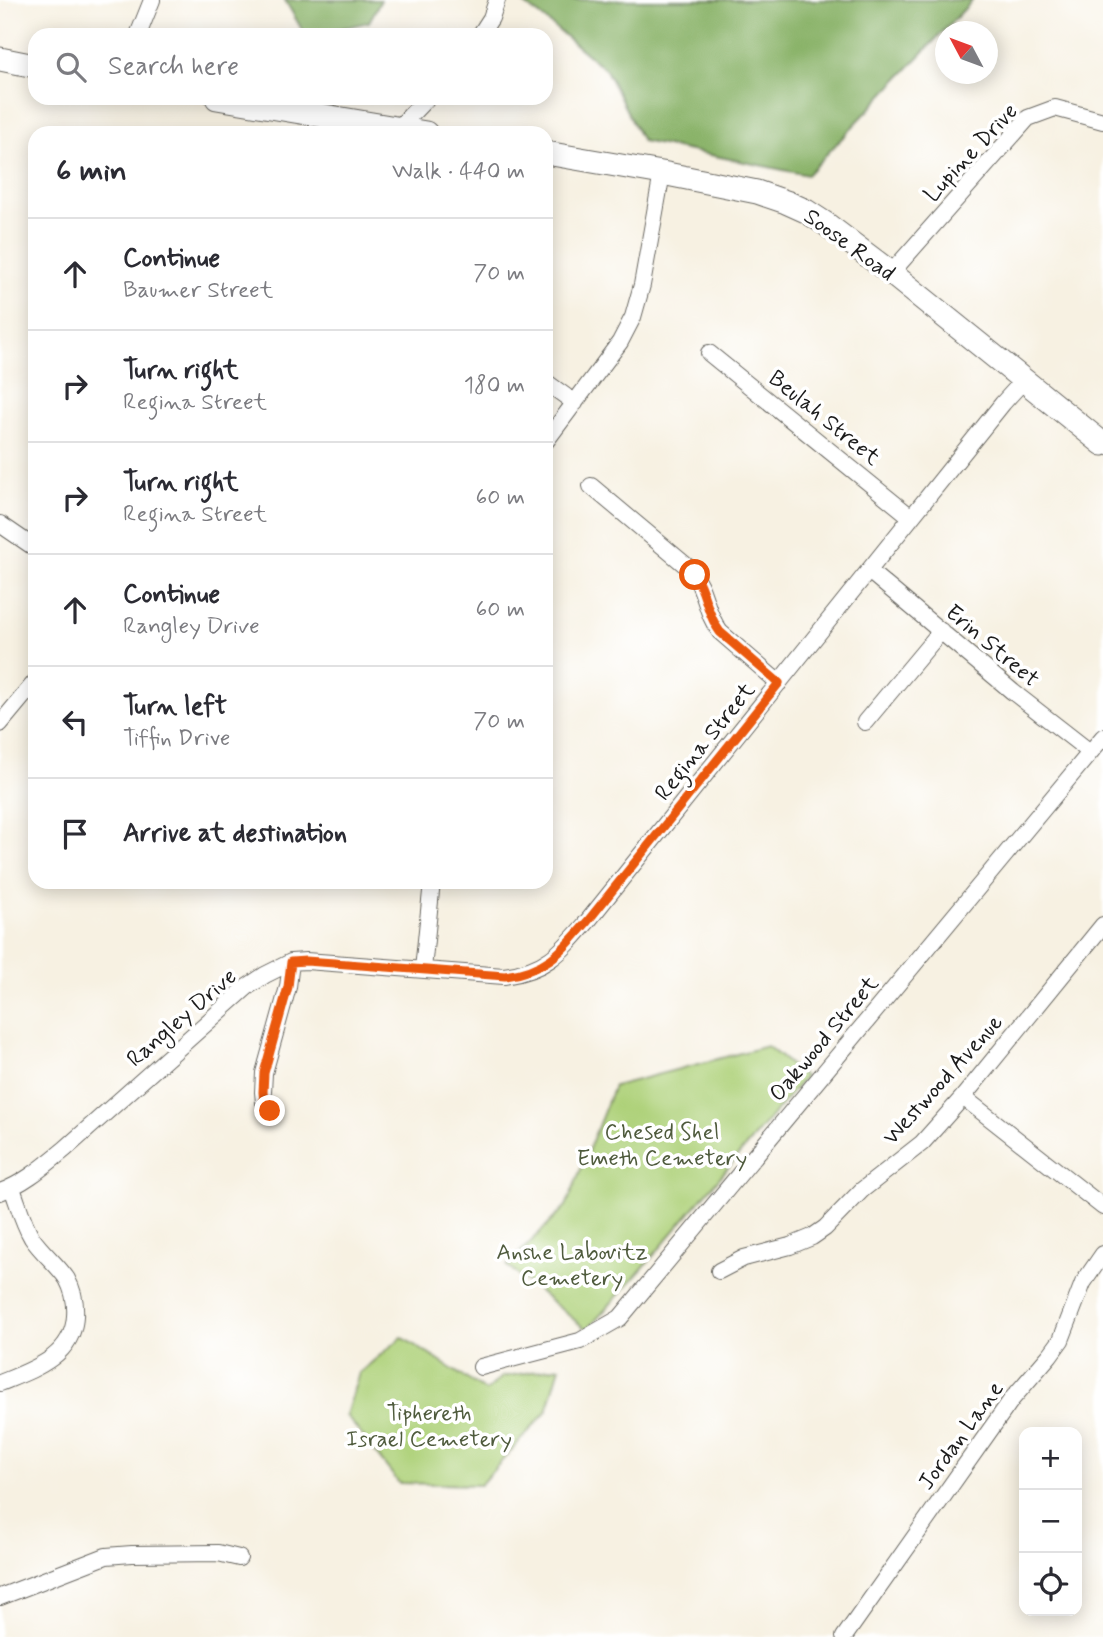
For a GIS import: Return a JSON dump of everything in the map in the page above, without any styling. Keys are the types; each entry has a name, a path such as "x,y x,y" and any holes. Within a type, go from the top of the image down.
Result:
{"street":[{"path":"141,28 152,0"},
{"path":"485,28 497,0"},
{"path":"0,59 28,64"},
{"path":"260,105 384,126"},
{"path":"403,126 420,105"},
{"name":"Lupine Drive","path":"891,273 1028,118 1055,108 1103,121"},
{"name":"Soose Road","path":"553,154 757,192 806,211 891,273 1103,444"},
{"path":"553,432 620,342 633,317 642,285 662,173"},
{"name":"Beulah Street","path":"709,353 911,517"},
{"name":"Regina Street","path":"423,969 505,976 539,967 565,948 1003,402 1024,381"},
{"path":"553,387 575,404"},
{"path":"591,486 689,568 700,583 712,622 779,683"},
{"path":"0,524 28,543"},
{"name":"Erin Street","path":"869,571 1013,692 1090,752"},
{"path":"865,722 941,631"},
{"path":"0,724 28,690"},
{"name":"Oakwood Street","path":"481,1367 580,1341 620,1318 1103,737"},
{"path":"423,969 431,889"},
{"name":"Westwood Avenue","path":"719,1270 744,1258 812,1237 825,1228 862,1190 922,1143 963,1097 1103,925"},
{"name":"Rangley Drive","path":"6,1190 34,1174 84,1133 247,987 265,975 291,962 306,961 423,969"},
{"path":"270,1111 264,1102 264,1073 288,987 291,962"},
{"path":"963,1097 1103,1207"},
{"path":"0,1383 51,1360 71,1335 75,1312 68,1282 33,1239 6,1190"},
{"name":"Jordan Lane","path":"845,1637 1012,1399 1061,1340 1083,1283 1103,1254"},
{"path":"0,1597 106,1556 218,1553 239,1558"}],"green space":[{"path":"285,0 381,0 369,22 343,28 301,28"},
{"path":"518,0 972,0 953,21 935,21 935,40 807,175 642,141 606,70"},
{"name":"Chesed Shel Emeth Cemetery","path":"767,1046 805,1077 587,1330 507,1266 566,1206 614,1086"},
{"name":"Tiphereth Israel Cemetery","path":"402,1337 486,1391 502,1377 560,1367 547,1411 480,1485 399,1483 346,1415 359,1373"}],"route":[{"path":"270,1111 264,1102 262,1084 288,987 291,962 505,976 539,967 565,948 587,922 779,683 712,622 695,575"}],"park label":[{"name":"Anshe Labovitz Cemetery","path":"572,1264"}]}
